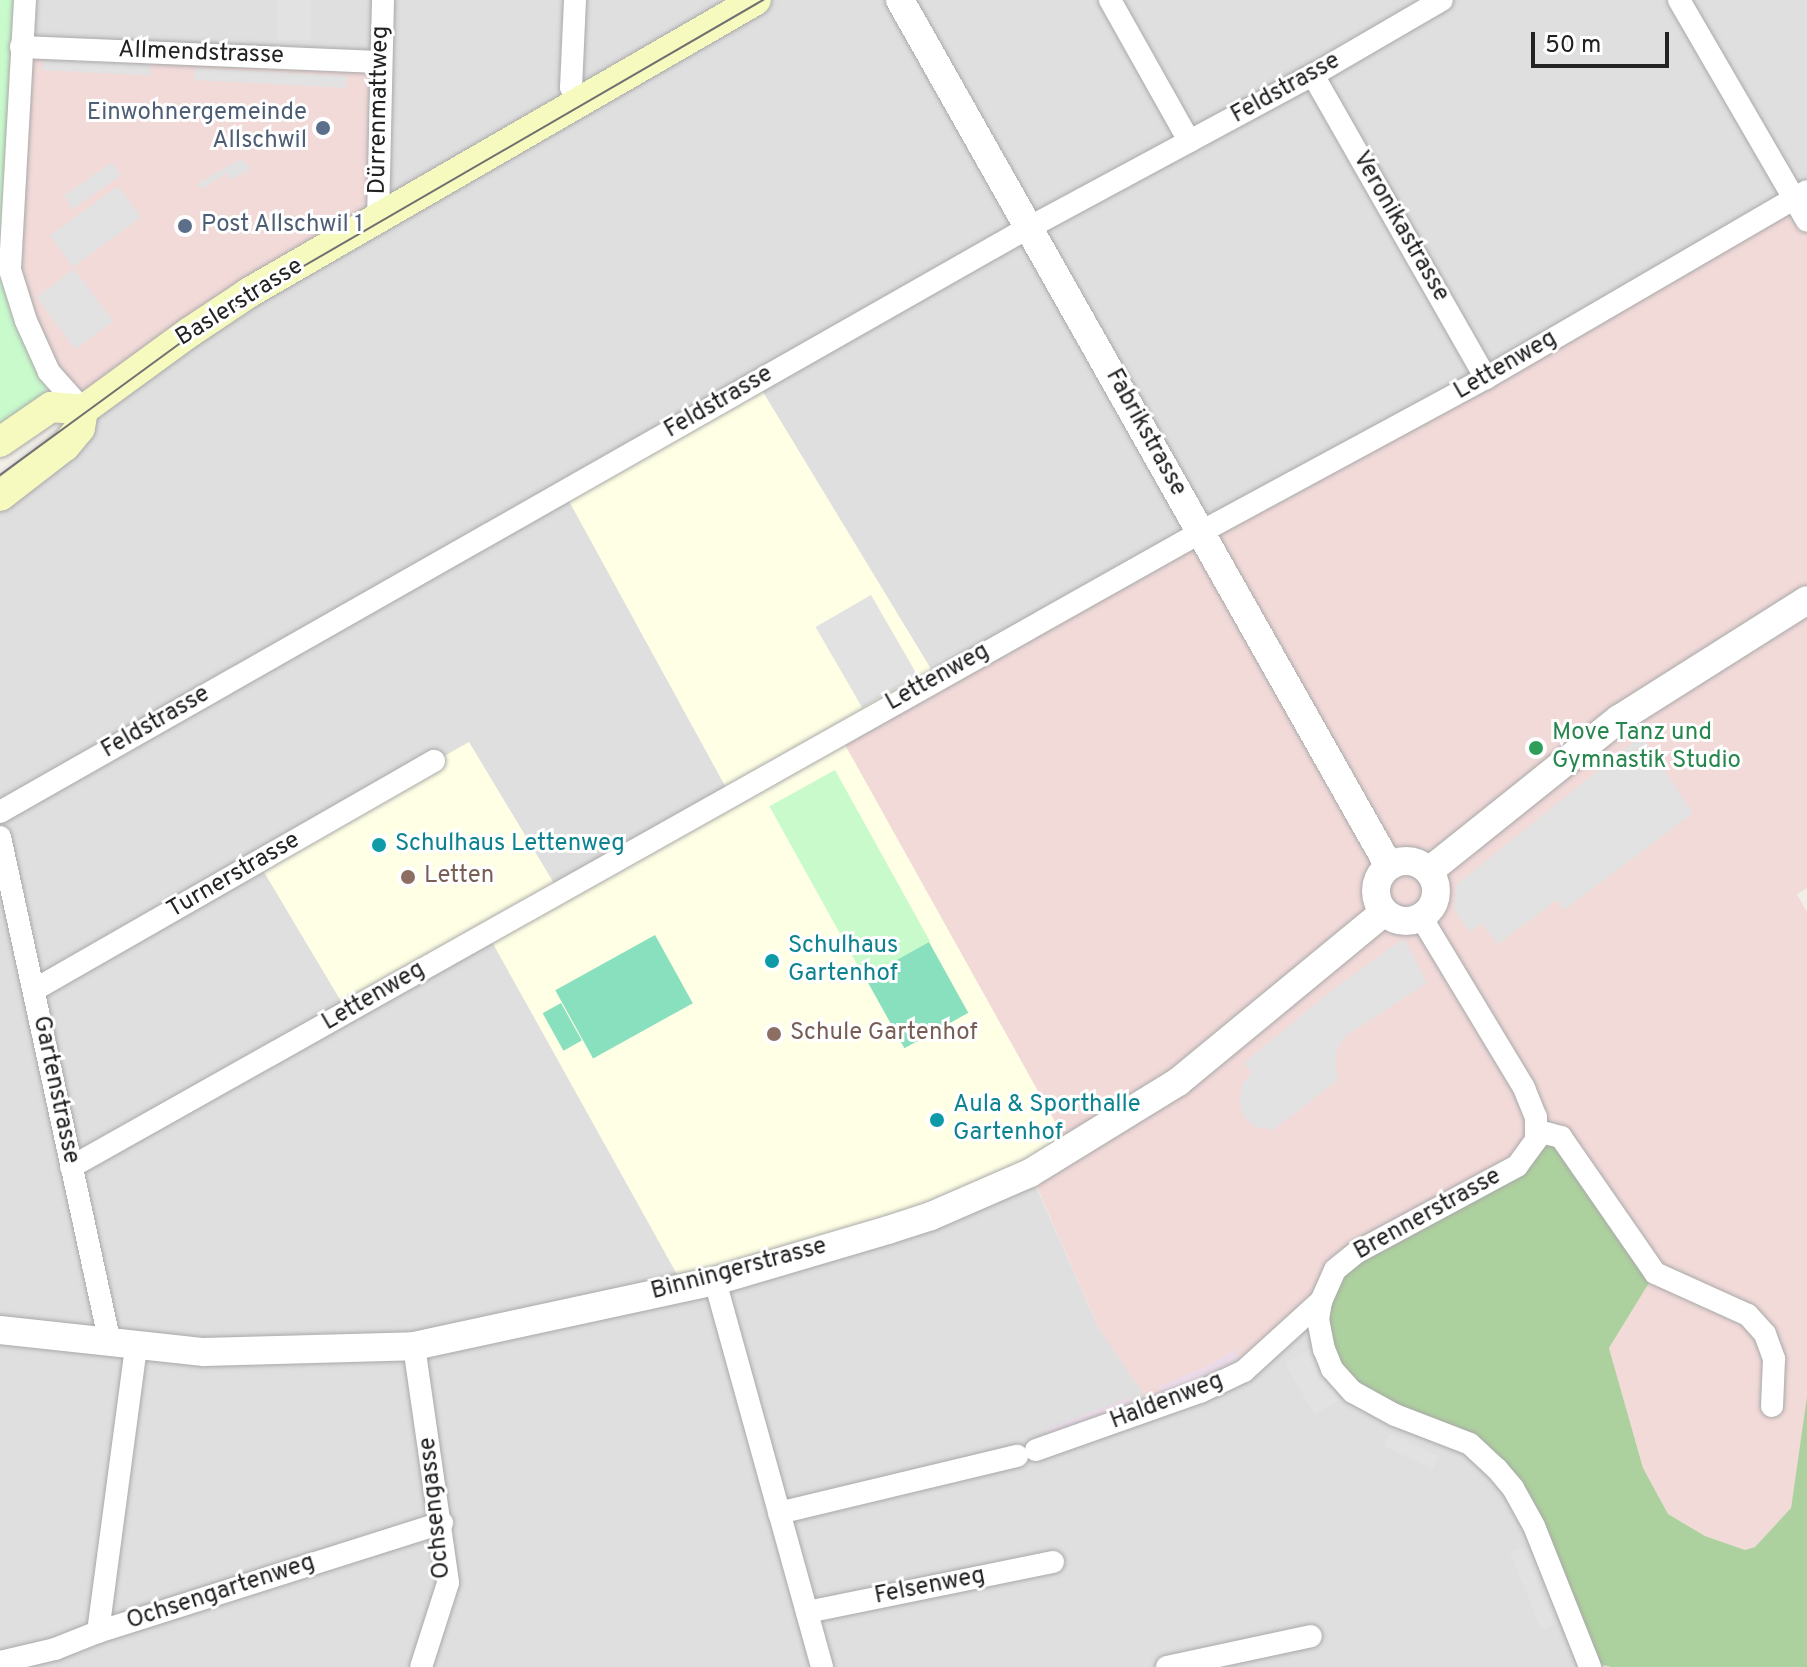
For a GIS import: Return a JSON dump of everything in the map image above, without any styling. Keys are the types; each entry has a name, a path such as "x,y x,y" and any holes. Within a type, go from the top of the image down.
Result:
{"main road":[{"name":"Baslerstrasse","path":"610,84 726,0"},
{"name":"Baslerstrasse","path":"0,496 65,446 80,428 83,410 250,292 756,0"},
{"path":"0,442 51,407 83,410"}],"street":[{"path":"25,0 10,270 26,321 49,372 83,410"},
{"name":"Dürrenmattweg","path":"378,220 383,0"},
{"path":"575,0 571,87 576,100 610,84"},
{"name":"Fabrikstrasse","path":"900,0 1389,866"},
{"path":"1110,0 1189,141"},
{"name":"Feldstrasse","path":"0,812 1030,227 1313,75 1442,0"},
{"path":"1679,0 1801,195 1807,221"},
{"name":"Allmendstrasse","path":"21,47 380,62"},
{"name":"Veronikastrasse","path":"1313,75 1486,378"},
{"name":"Lettenweg","path":"71,1167 1201,532 1486,378 1801,195"},
{"path":"1429,871 1619,719 1807,600"},
{"name":"Turnerstrasse","path":"34,990 434,761"},
{"name":"Gartenstrasse","path":"0,837 71,1167 123,1345 98,1632"},
{"path":"1405,861 1429,871 1436,896 1421,917 1402,920 1384,912 1376,893 1377,883 1389,866 1405,861"},
{"name":"Binningerstrasse","path":"0,1330 204,1352 414,1346 715,1281 931,1216 1030,1173 1178,1082 1384,912"},
{"path":"1421,917 1524,1088 1538,1131 1561,1137 1655,1273 1748,1315 1765,1334 1774,1359 1772,1406"},
{"name":"Brennerstrasse","path":"1321,1301 1335,1270 1357,1252 1517,1166 1529,1151 1538,1131"},
{"path":"715,1281 822,1667"},
{"path":"1321,1301 1318,1319 1324,1349 1332,1369 1353,1392 1395,1415 1470,1444 1513,1488 1534,1526 1590,1667"},
{"name":"Haldenweg","path":"779,1513 1027,1453 1200,1392 1244,1371 1321,1301"},
{"name":"Ochsengasse","path":"414,1346 442,1523 448,1583 421,1667"},
{"name":"Ochsengartenweg","path":"0,1662 55,1649 98,1632 442,1523"},
{"name":"Felsenweg","path":"807,1612 1053,1562"},
{"path":"1167,1667 1234,1661 1311,1636"}],"shaded area":[{"path":"25,0 1807,0 1807,191 937,679 757,383 730,795 487,931 676,1273 1030,1173 1098,1327 1321,1301 1497,1469 1587,1661 1611,1667 0,1667 0,496 190,332 21,47"},
{"path":"277,0 311,0 311,40 277,40"},
{"path":"21,47 380,62 379,215 83,410 49,372 10,270"},
{"path":"43,59 151,65 150,76 42,70"},
{"path":"195,68 347,76 346,88 194,80"},
{"path":"240,159 251,168 232,180 227,173 202,189 197,184"},
{"path":"112,162 121,175 73,209 64,196"},
{"path":"118,186 141,218 73,267 50,235"},
{"path":"1807,191 1807,888 1797,894 1807,912 1807,1396 1791,1508 1755,1547 1745,1550 1705,1536 1668,1514 1643,1468 1609,1348 1654,1273 1517,1166 1244,1371 1153,1408 1098,1327 839,734"},
{"path":"74,269 113,321 76,349 36,297"},
{"path":"757,382 937,679 839,734 1063,1136 1030,1173 681,1281 487,933 348,1013 258,862 469,742 558,890 730,795 564,492"},
{"path":"871,595 918,676 862,708 816,627"},
{"path":"1641,736 1693,813 1564,910 1557,900 1498,944 1482,923 1470,932 1454,909 1456,885"},
{"path":"1404,938 1427,983 1347,1035 1337,1049 1335,1065 1338,1080 1273,1130 1256,1127 1244,1117 1239,1100 1243,1083 1252,1073 1244,1063 1331,991"},
{"path":"1310,1349 1340,1400 1314,1415 1285,1364"},
{"path":"1234,1350 1243,1361 1164,1399 1159,1386 1206,1367"},
{"path":"1131,1397 1136,1410 1051,1443 1046,1430"},
{"path":"1389,1433 1439,1456 1433,1469 1383,1446"},
{"path":"1523,1547 1554,1625 1541,1630 1510,1552"}],"green space":[{"path":"0,0 25,0 10,270 49,372 41,413 0,442"},
{"path":"835,770 930,941 864,978 769,806"},
{"path":"655,935 693,1003 593,1058 555,990"},
{"path":"929,942 968,1013 904,1048 865,977"},
{"path":"561,1003 582,1041 563,1051 543,1013"},
{"path":"1538,1131 1561,1137 1655,1273 1609,1348 1643,1468 1668,1514 1705,1536 1745,1550 1755,1547 1791,1508 1807,1396 1807,1667 1611,1667 1587,1661 1497,1469 1332,1369 1321,1301 1335,1270 1517,1166"}],"tram line":[{"path":"0,475 191,335 252,296 763,0"}],"place":[{"name":"Einwohnergemeinde Allschwil","path":"323,128"},
{"name":"Post Allschwil 1","path":"185,226"},
{"name":"Move Tanz und Gymnastik Studio","path":"1536,748"},
{"name":"Schulhaus Lettenweg","path":"379,845"},
{"name":"Letten","path":"408,877"},
{"name":"Schulhaus Gartenhof","path":"772,961"},
{"name":"Schule Gartenhof","path":"774,1034"},
{"name":"Aula & Sporthalle Gartenhof","path":"937,1120"}]}
